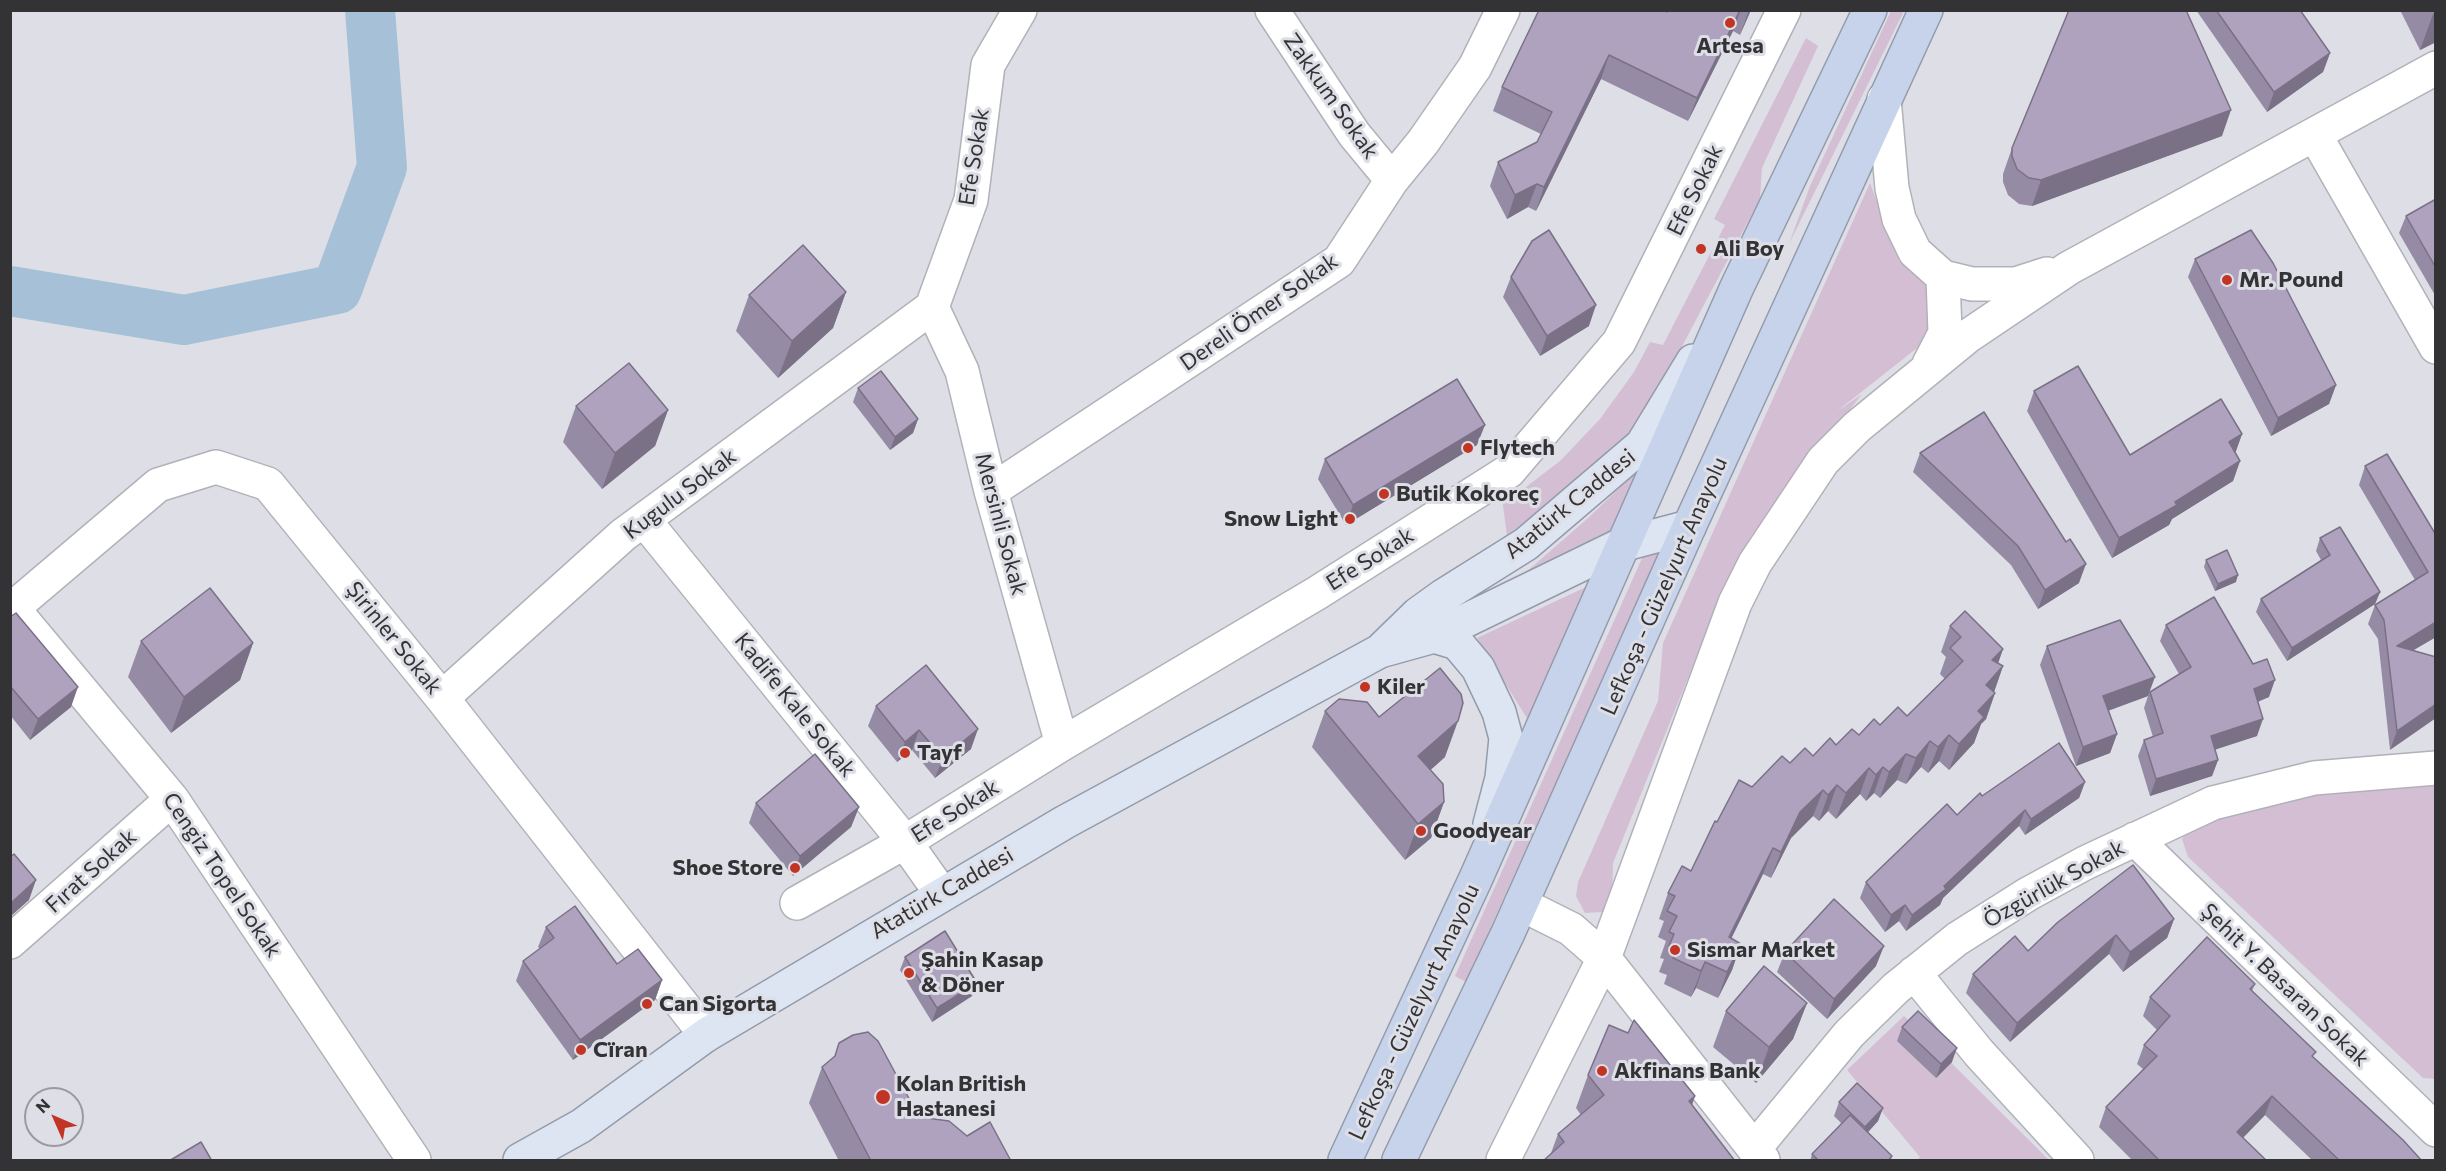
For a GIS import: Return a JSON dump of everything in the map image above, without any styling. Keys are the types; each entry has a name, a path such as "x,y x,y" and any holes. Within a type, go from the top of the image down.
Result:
{"highway":[{"path":"1850,54 1855,10"},
{"name":"Lefkoşa - Güzelyurt Anayolu","path":"1345,1161 1476,878 1621,545 1737,287 1870,10"},
{"name":"Lefkoşa - Güzelyurt Anayolu","path":"1399,1161 1521,904 1689,527 1926,10"}],"main road":[{"name":"Atatürk Caddesi","path":"1380,651 1435,602 1526,544 1642,445 1737,287"},
{"name":"Atatürk Caddesi","path":"520,1161 581,1126 706,1035 941,893 1065,822 1380,651 1434,636 1621,545 1689,527"},
{"path":"1434,636 1457,644 1478,668 1499,712 1506,738 1502,778 1476,878"}],"street":[{"name":"Efe Sokak","path":"932,307 971,200 988,65 1020,10"},
{"name":"Zakkum Sokak","path":"1272,10 1354,134 1392,180"},
{"name":"Dereli Ömer Sokak","path":"991,491 1339,261 1392,180 1423,142 1475,67 1503,10"},
{"name":"Efe Sokak","path":"796,903 905,842 1062,744 1317,593 1509,471 1619,342 1784,10"},
{"path":"1503,1161 1604,958 1705,690 1717,649 1755,563 1823,461 1857,427 1968,336 2068,268 2436,68"},
{"path":"1884,99 1892,188 1899,219 1915,252 1943,277 1972,284 2016,284 2068,268"},
{"path":"2315,135 2436,347"},
{"path":"1927,369 1945,333 1943,277"},
{"name":"Mersinli Sokak","path":"932,307 962,371 991,491 1062,744"},
{"name":"Kugulu Sokak","path":"442,698 623,535 932,307"},
{"name":"Şirinler Sokak","path":"12,606 158,486 216,467 268,484 442,698 706,1035"},
{"name":"Kadife Kale Sokak","path":"644,520 905,842 941,893"},
{"name":"Cengiz Topel Sokak","path":"12,606 172,799 414,1161"},
{"name":"Özgürlük Sokak","path":"1759,1155 1849,1034 1914,973 1957,939 2028,894 2135,839 2213,803 2276,785 2351,773 2436,768"},
{"name":"Fırat Sokak","path":"10,942 172,799"},
{"name":"Şehit Y. Basaran Sokak","path":"2135,839 2435,1128"},
{"path":"1521,904 1571,929 1604,958 1759,1155"},
{"path":"1914,973 1980,1053 2077,1161"}],"shaded area":[{"path":"1891,11 1904,11 1789,244 1810,186"},
{"path":"1806,38 1818,46 1762,168 1760,199 1651,405 1618,448 1507,536 1502,498 1522,490 1560,461 1600,419 1634,372 1650,342 1663,345 1725,225 1714,219"},
{"path":"1870,183 1889,234 1937,289 1931,337 1836,412 1862,394 1751,536 1709,626 1613,863 1612,899 1604,912 1585,913 1576,896 1578,882 1658,701 1663,643"},
{"path":"1651,458 1612,534 1517,580 1587,519"},
{"path":"1662,546 1466,982 1455,976 1647,547"},
{"path":"1586,587 1528,720 1477,638"},
{"path":"2435,780 2435,1079 2423,1078 2188,857 2182,839 2198,818 2316,790"},
{"path":"1904,1016 2049,1160 1917,1160 1920,1157 1847,1070"}],"building":[{"path":"1539,10 1664,10 1667,12 1668,10 1740,10 1697,98 1609,55 1544,187 1537,184 1515,195 1498,162 1537,142 1552,112 1502,87"},
{"path":"2069,10 2186,10 2231,110 2041,180 2029,178 2017,169 2012,156 2012,148"},
{"path":"2216,10 2300,10 2330,53 2274,92"},
{"path":"2436,199 2436,268 2406,216"},
{"path":"1549,230 1596,305 1547,336 1511,277 1532,241"},
{"path":"2251,230 2273,263 2336,385 2278,418 2195,259"},
{"path":"803,245 846,292 792,341 749,295"},
{"path":"629,363 668,410 615,453 576,406"},
{"path":"2078,366 2130,455 2221,399 2242,434 2229,442 2240,461 2175,502 2177,505 2119,538 2034,391"},
{"path":"881,371 918,419 895,437 858,388"},
{"path":"1457,379 1485,425 1353,505 1325,459"},
{"path":"1984,412 2066,542 2070,539 2086,564 2045,590 2018,546 1920,453"},
{"path":"2387,454 2436,535 2436,622 2397,646 2436,657 2436,704 2397,731 2384,620 2375,605 2428,572 2365,466"},
{"path":"2340,527 2380,592 2292,648 2261,599 2330,555 2320,538"},
{"path":"2227,550 2238,575 2218,584 2206,560"},
{"path":"210,588 253,643 184,697 141,641"},
{"path":"2214,597 2253,664 2267,659 2275,680 2254,689 2263,719 2211,736 2218,760 2156,779 2144,740 2163,733 2150,692 2191,667 2166,625"},
{"path":"1965,611 2003,649 1992,660 2003,666 1986,685 1995,693 1978,711 1984,717 1959,744 1949,735 1938,747 1930,741 1916,758 1906,754 1889,772 1883,767 1876,775 1869,768 1846,793 1837,785 1828,795 1823,790 1800,812 1781,852 1773,848 1729,937 1741,944 1727,972 1705,962 1701,971 1673,958 1677,950 1669,946 1674,934 1669,932 1677,916 1667,911 1675,896 1668,893 1682,866 1691,871 1715,821 1717,822 1739,780 1752,787 1782,756 1790,763 1805,748 1813,756 1830,738 1836,745 1852,729 1859,735 1874,719 1880,725 1898,707 1907,716 1963,661 1950,648 1961,637 1950,626"},
{"path":"16,613 78,687 38,719 10,686 10,617"},
{"path":"2120,620 2155,677 2103,696 2117,734 2083,747 2047,646"},
{"path":"926,665 978,729 943,758 919,730 905,742 876,706"},
{"path":"1440,668 1461,694 1463,703 1458,721 1418,756 1443,784 1444,802 1418,824 1325,711 1339,699 1367,702 1379,717"},
{"path":"2059,743 2085,782 2031,819 2025,810 1944,886 1946,889 1912,915 1905,905 1891,915 1866,882 1947,804 1957,815 1980,793 1982,796"},
{"path":"815,754 859,807 800,856 756,803"},
{"path":"14,854 36,880 10,904 10,857"},
{"path":"2133,865 2174,919 2130,952 2116,935 2017,1023 1973,974 2015,936 2028,951 2058,922"},
{"path":"1834,899 1884,946 1834,999 1785,952"},
{"path":"575,906 617,964 638,949 662,980 580,1040 523,961 554,938 546,927"},
{"path":"945,931 977,983 937,1008 905,957"},
{"path":"2207,937 2255,984 2250,989 2316,1052 2312,1056 2403,1140 2422,1161 2340,1161 2272,1096 2237,1132 2267,1161 2160,1161 2106,1107 2157,1056 2144,1045 2170,1016 2150,997"},
{"path":"1764,966 1807,1003 1769,1047 1726,1011"},
{"path":"1918,1011 1957,1048 1941,1064 1902,1027"},
{"path":"1634,1020 1695,1096 1689,1101 1735,1161 1543,1161 1564,1142 1558,1134 1604,1095 1588,1075 1609,1025 1628,1033"},
{"path":"868,1032 878,1041 919,1117 949,1121 967,1136 990,1122 1011,1161 871,1161 822,1067 835,1056 839,1043 853,1035"},
{"path":"1857,1083 1883,1108 1865,1127 1839,1102"},
{"path":"1850,1115 1892,1156 1888,1161 1819,1161 1812,1154"},
{"path":"201,1142 212,1161 169,1161"}],"waterway":[{"path":"10,291 184,320 337,289 382,167 370,10"}],"place":[{"name":"Artesa","path":"1730,23"},
{"name":"Ali Boy","path":"1701,249"},
{"name":"Mr. Pound","path":"2227,280"},
{"name":"Flytech","path":"1468,448"},
{"name":"Butik Kokoreç","path":"1384,494"},
{"name":"Snow Light","path":"1350,519"},
{"name":"Kiler","path":"1365,687"},
{"name":"Tayf","path":"905,753"},
{"name":"Goodyear","path":"1421,831"},
{"name":"Shoe Store","path":"795,868"},
{"name":"Sismar Market","path":"1675,950"},
{"name":"Şahin Kasap & Döner","path":"909,973"},
{"name":"Can Sigorta","path":"647,1004"},
{"name":"Cïran","path":"581,1050"},
{"name":"Akfinans Bank","path":"1602,1071"},
{"name":"Kolan British Hastanesi","path":"883,1097"}]}
